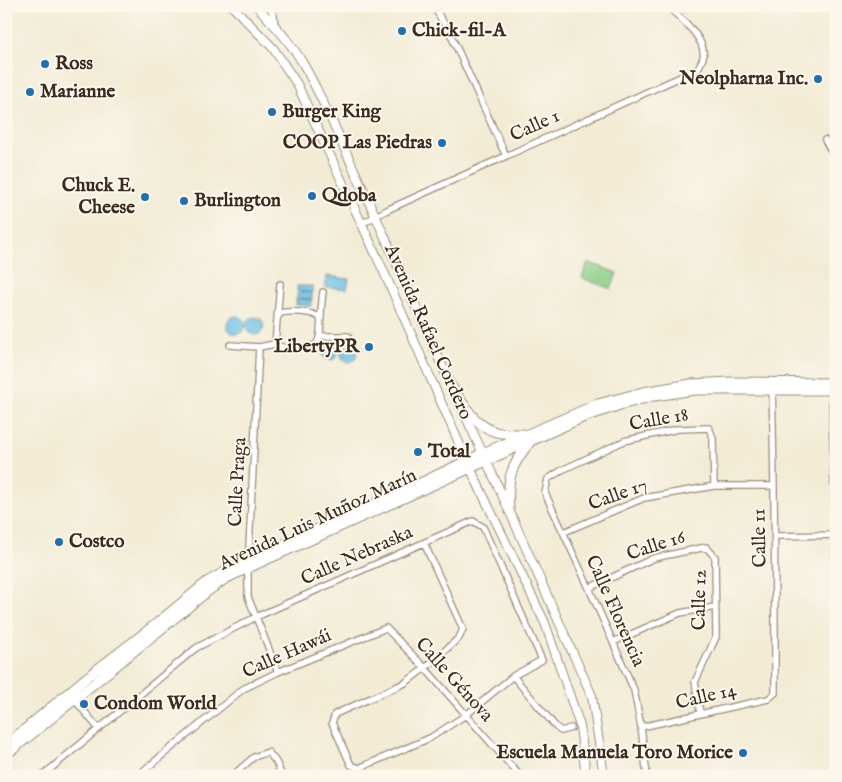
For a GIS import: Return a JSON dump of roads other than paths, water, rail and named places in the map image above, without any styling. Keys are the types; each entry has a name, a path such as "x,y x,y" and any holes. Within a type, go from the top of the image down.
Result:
{"main road":[{"name":"Avenida Rafael Cordero","path":"232,6 273,48 297,84 384,272 469,464 545,623 580,726 586,776"},
{"name":"Avenida Rafael Cordero","path":"257,6 289,43 318,93 376,216 509,510 592,696 604,776"},
{"name":"Avenida Luis Muñoz Marín","path":"6,745 208,591 248,564 381,509 484,457 600,411 654,396 694,390 836,383"},
{"path":"452,387 473,418 486,428 528,438 514,465 508,493 509,510"},
{"name":"Avenida Luis Muñoz Marín","path":"772,387 836,390"},
{"name":"Avenida Luis Muñoz Marín","path":"6,755 71,696"}],"street":[{"path":"269,6 274,16 275,26"},
{"path":"433,6 450,33 506,156"},
{"name":"Calle 1","path":"361,224 698,69 703,57 702,43 689,26 667,6"},
{"path":"825,140 836,159"},
{"path":"275,344 280,284"},
{"path":"230,344 259,347 275,344 283,348 309,348 316,345 321,336 320,318 323,292"},
{"path":"278,319 280,313 287,312 316,313 320,318"},
{"path":"321,336 348,336"},
{"name":"Calle Praga","path":"259,347 248,597 278,672"},
{"name":"Calle 11","path":"772,387 773,486 776,536 775,692"},
{"path":"832,400 834,437 836,702"},
{"name":"Calle 18","path":"562,470 624,441 678,429 709,428 713,438 714,486"},
{"name":"Calle Florencia","path":"562,470 548,479 546,493 634,690 647,776"},
{"name":"Calle 17","path":"564,532 644,498 714,486 773,486"},
{"name":"Calle Nebraska","path":"42,776 196,648 256,617 473,521 483,527 542,660 512,676"},
{"path":"776,536 835,535"},
{"path":"424,543 462,629 459,638 405,683 335,714 332,723 351,765 359,768 430,738 466,715 512,676 556,727 561,731 570,728"},
{"name":"Calle 16","path":"589,588 654,558 706,547"},
{"name":"Calle 12","path":"700,713 695,682 716,637 715,557 706,547"},
{"path":"613,642 680,613 715,607"},
{"name":"Calle Génova","path":"386,628 425,668 520,776"},
{"name":"Calle Hawái","path":"137,776 243,689 278,672 386,628"},
{"name":"Calle 14","path":"641,727 768,698 775,692"},
{"path":"71,696 99,729"},
{"path":"232,776 254,757 268,752 276,762 282,776"}],"water":[{"path":"327,276 349,279 347,289 325,287"},
{"path":"297,286 313,286 312,292 300,292 312,293 312,299 299,299 312,300 311,306 296,305 298,302 296,302 296,299 298,299 297,289 299,289"},
{"path":"236,316 242,319 245,325 242,331 236,334 230,331 227,325 230,319"},
{"path":"255,317 261,320 264,326 261,332 255,335 249,332 246,326 249,320"},
{"path":"330,344 336,346 338,352 336,358 330,360 324,358 322,352 324,346"},
{"path":"349,346 357,354 349,362 341,354"}],"place":[{"name":"Chick-fil-A","path":"402,31"},
{"name":"Ross","path":"45,64"},
{"name":"Neolpharna Inc.","path":"818,79"},
{"name":"Marianne","path":"30,92"},
{"name":"Burger King","path":"272,112"},
{"name":"COOP Las Piedras","path":"442,143"},
{"name":"Qdoba","path":"312,196"},
{"name":"Chuck E. Cheese","path":"145,197"},
{"name":"Burlington","path":"184,201"},
{"name":"LibertyPR","path":"369,347"},
{"name":"Total","path":"418,452"},
{"name":"Costco","path":"59,542"},
{"name":"Condom World","path":"84,704"},
{"name":"Escuela Manuela Toro Morice","path":"743,753"}]}
